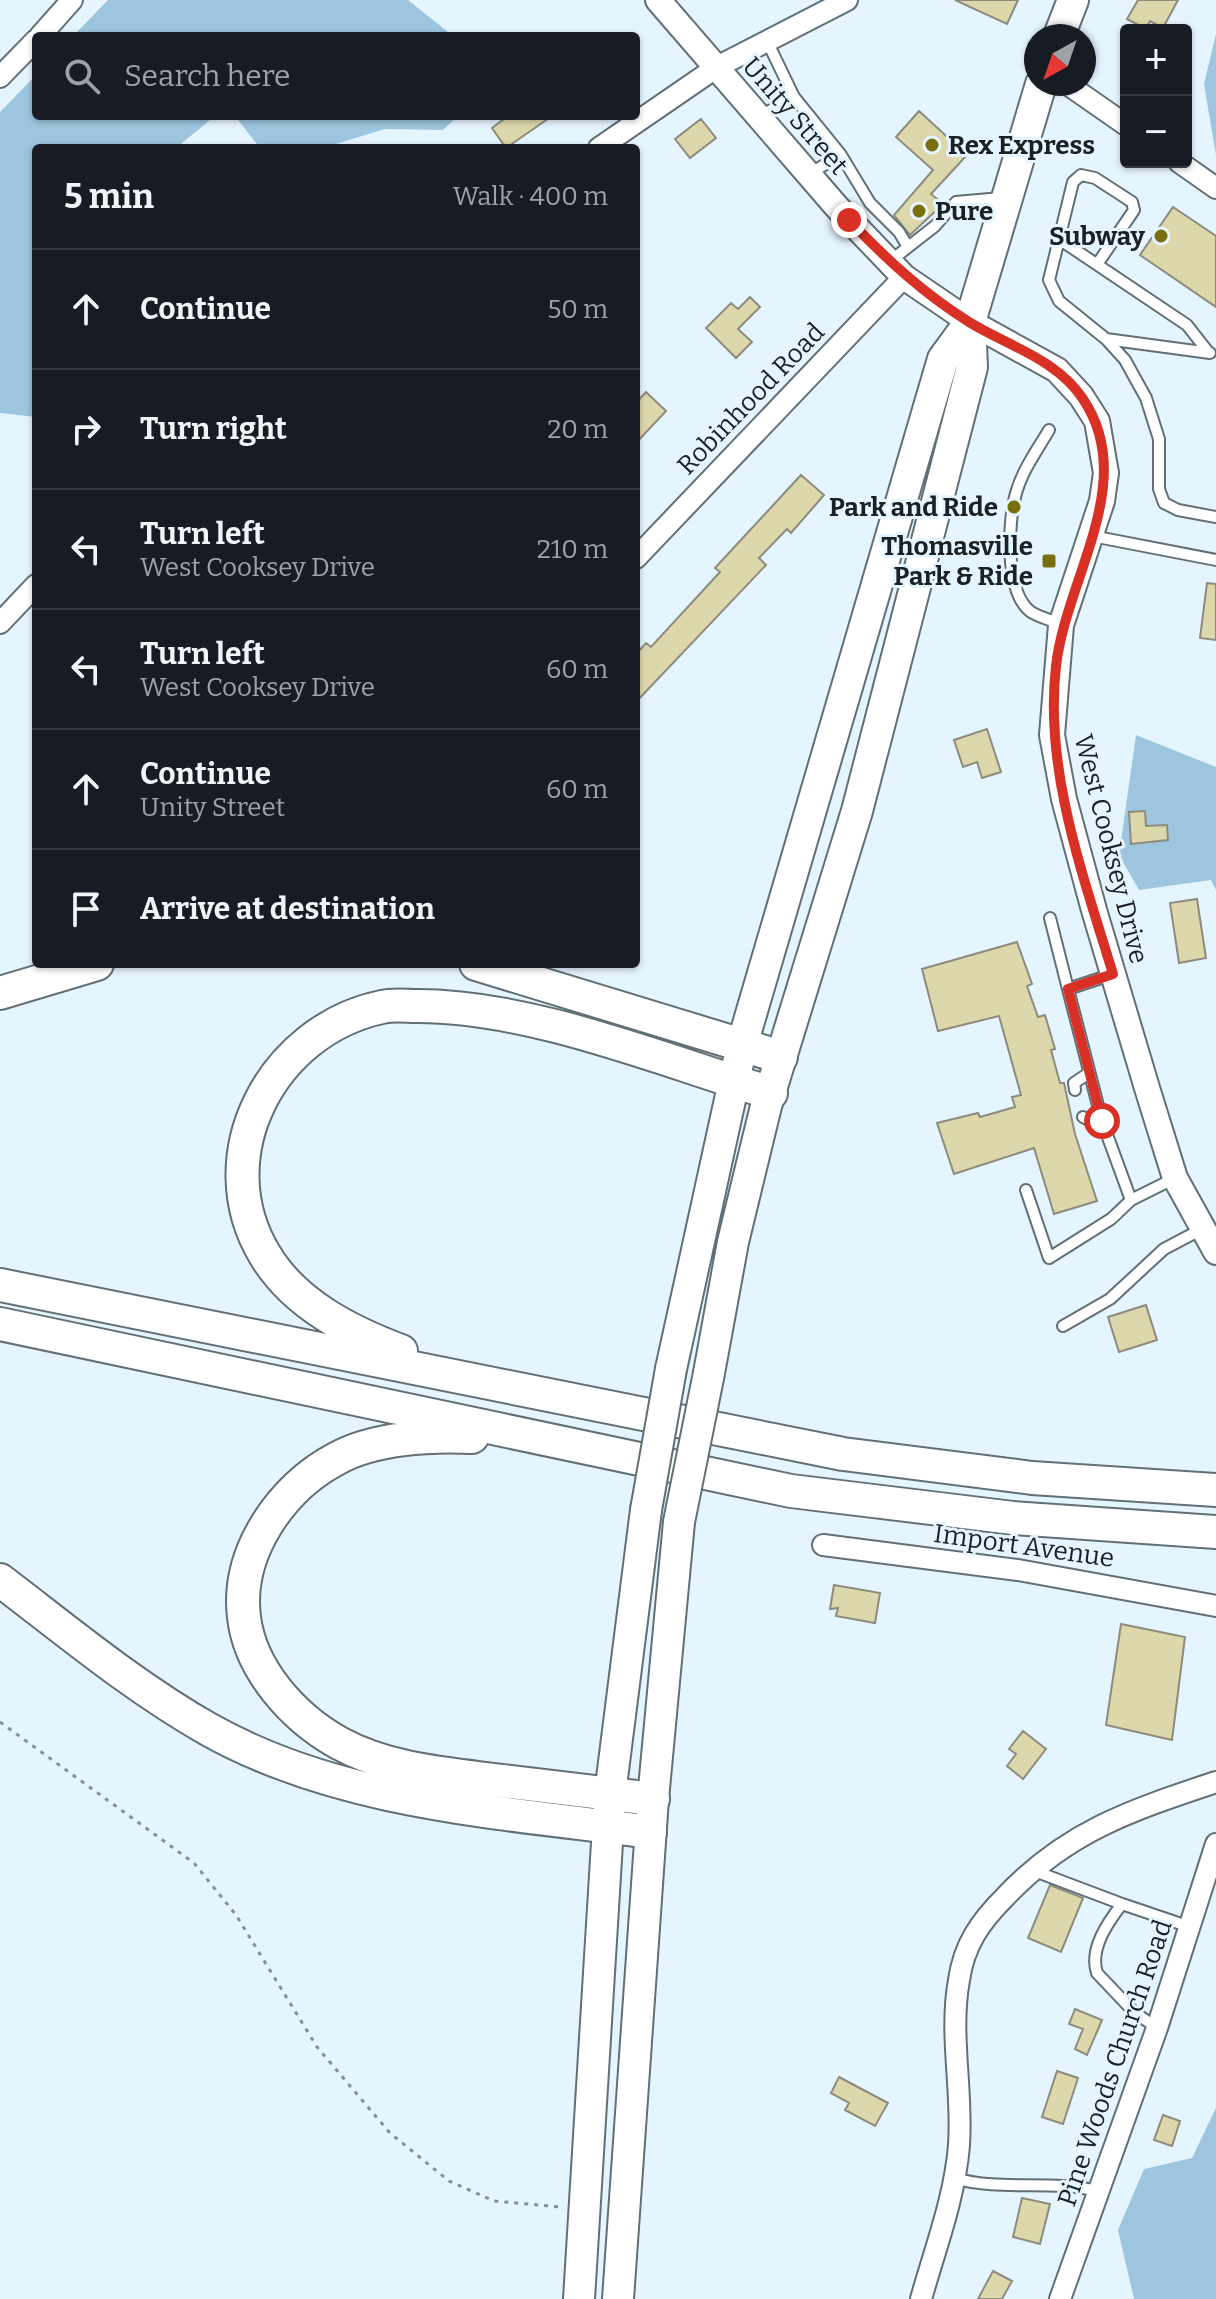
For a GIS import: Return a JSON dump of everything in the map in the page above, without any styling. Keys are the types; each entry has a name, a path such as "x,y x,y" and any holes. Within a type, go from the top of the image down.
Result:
{"highway":[{"path":"0,993 84,968"},
{"path":"489,968 781,1057"},
{"path":"498,1386 364,1338 306,1303 266,1257 246,1215 240,1164 253,1113 279,1068 322,1030 383,1006 447,1006 513,1014 771,1093"},
{"path":"0,1285 843,1454 1032,1478 1216,1490"},
{"path":"0,1324 791,1491 1013,1518 1216,1532"},
{"path":"555,1441 445,1436 384,1444 338,1457 297,1484 266,1524 247,1569 244,1617 264,1675 293,1711 340,1743 411,1769 653,1799"},
{"path":"0,1580 98,1656 209,1730 312,1774 410,1801 650,1832"}],"main road":[{"path":"1064,24 1073,0"},
{"path":"618,2299 650,1832 679,1522 733,1242 781,1057 857,811 972,367 970,322 1037,96"},
{"path":"579,2299 610,1794 646,1510 671,1369 742,1045 943,359 970,322"}],"street":[{"path":"44,32 72,0"},
{"name":"Unity Street","path":"658,0 849,220 970,322"},
{"path":"640,120 717,67 847,0"},
{"path":"0,77 32,44"},
{"path":"1084,96 1120,121"},
{"path":"605,144 640,120"},
{"path":"1188,168 1216,188"},
{"name":"Robinhood Road","path":"640,554 900,262"},
{"name":"West Cooksey Drive","path":"970,322 1057,370 1081,396 1097,421 1106,473 1092,536 1061,625 1052,735 1064,799 1175,1178 1216,1252"},
{"path":"0,623 32,589"},
{"name":"Import Avenue","path":"823,1545 1018,1570 1216,1606"},
{"path":"921,2299 954,2178 959,2143 955,2033 964,1958 972,1935 1032,1870 1077,1836 1132,1810 1216,1782"},
{"name":"Pine Woods Church Road","path":"1060,2299 1157,2028 1216,1844"}],"lane":[{"path":"767,41 794,97 841,155 870,203 899,232 900,262"},
{"path":"759,117 794,97"},
{"path":"809,174 841,155"},
{"path":"1098,263 1134,210 1132,202 1095,178 1081,175 1073,182 1049,280 1052,292 1106,339 1125,360 1146,398 1159,439 1159,489 1164,503 1178,510 1216,517"},
{"path":"900,262 956,202 1007,198"},
{"path":"849,220 870,203"},
{"path":"1059,239 1187,325 1213,354"},
{"path":"1106,339 1213,354"},
{"path":"1049,430 1025,469 1015,497 1009,533 1019,598 1030,611 1061,625"},
{"path":"1092,536 1216,560"},
{"path":"1050,918 1102,1121 1131,1200"},
{"path":"1068,989 1113,974"},
{"path":"1075,1090 1074,1083 1089,1073"},
{"path":"1083,1117 1092,1122 1102,1121"},
{"path":"1026,1190 1049,1258 1111,1219 1131,1200 1175,1178"},
{"path":"1063,1326 1110,1299 1164,1249 1202,1229"},
{"path":"1032,1870 1190,1927"},
{"path":"1122,1904 1109,1920 1095,1965 1117,1996 1157,2028"},
{"path":"954,2178 993,2187 1061,2184 1098,2191"}],"path":[{"path":"0,1722 194,1863 236,1915 317,2047 390,2133 449,2181 494,2201 585,2209"}],"shaded area":[{"path":"108,0 408,0 448,32 77,32"},
{"path":"1216,34 1216,155 1204,84"},
{"path":"32,79 32,120 210,120 181,144 32,144 32,417 0,413 0,112"},
{"path":"238,120 454,120 443,130 385,129 336,144 257,144"},
{"path":"1136,735 1216,767 1216,890 1211,880 1139,890 1119,855"},
{"path":"1216,2108 1216,2299 1134,2299 1118,2230 1144,2169 1192,2158"}],"building":[{"path":"955,0 1018,0 1007,24"},
{"path":"1138,0 1178,0 1165,24 1150,21 1148,24 1136,24 1127,19"},
{"path":"919,111 967,155 931,194 943,204 910,235 894,215 933,170 896,137"},
{"path":"701,119 716,138 690,158 675,139"},
{"path":"503,120 546,120 512,144 503,144 492,128"},
{"path":"1173,207 1216,236 1216,307 1140,255"},
{"path":"750,297 760,307 738,329 752,342 736,358 706,328 731,303 738,309"},
{"path":"646,392 666,411 640,439 640,399"},
{"path":"801,475 824,495 791,533 787,529 759,558 766,565 640,698 640,650 646,643 651,647 720,572 715,568"},
{"path":"1207,583 1216,584 1216,640 1200,638"},
{"path":"987,729 1001,772 982,778 977,762 963,767 954,740"},
{"path":"1145,811 1146,826 1167,825 1168,840 1131,844 1129,812"},
{"path":"1197,899 1206,958 1179,963 1170,903"},
{"path":"1017,942 1032,984 1027,986 1038,1017 1045,1015 1055,1049 1051,1050 1060,1083 1064,1083 1075,1134 1097,1201 1054,1214 1034,1148 954,1174 937,1123 978,1113 980,1117 1015,1107 1012,1097 1021,1095 999,1016 938,1031 922,969"},
{"path":"1146,1305 1157,1340 1119,1352 1108,1317"},
{"path":"834,1585 880,1593 875,1623 836,1616 838,1608 830,1609"},
{"path":"1121,1624 1185,1637 1172,1740 1106,1725"},
{"path":"1023,1731 1046,1749 1023,1779 1007,1766 1016,1754 1009,1749"},
{"path":"1050,1885 1083,1898 1061,1952 1028,1938"},
{"path":"1075,2009 1102,2020 1087,2055 1075,2049 1083,2029 1069,2024"},
{"path":"1057,2071 1078,2078 1063,2124 1042,2117"},
{"path":"839,2077 888,2103 875,2126 845,2110 849,2103 831,2093"},
{"path":"1163,2115 1180,2121 1172,2146 1154,2140"},
{"path":"1022,2198 1050,2204 1040,2244 1013,2237"},
{"path":"993,2271 1012,2281 1002,2299 978,2299"}],"place":[{"name":"Rex Express","path":"932,145"},
{"name":"Pure","path":"919,211"},
{"name":"Subway","path":"1161,236"},
{"name":"Park and Ride","path":"1014,507"},
{"name":"Thomasville Park & Ride","path":"1049,561"}],"route":[{"path":"849,220 904,277 970,322 1057,370 1081,396 1097,421 1106,473 1102,501 1061,625 1052,735 1064,799 1113,974 1068,989 1102,1121"}]}
